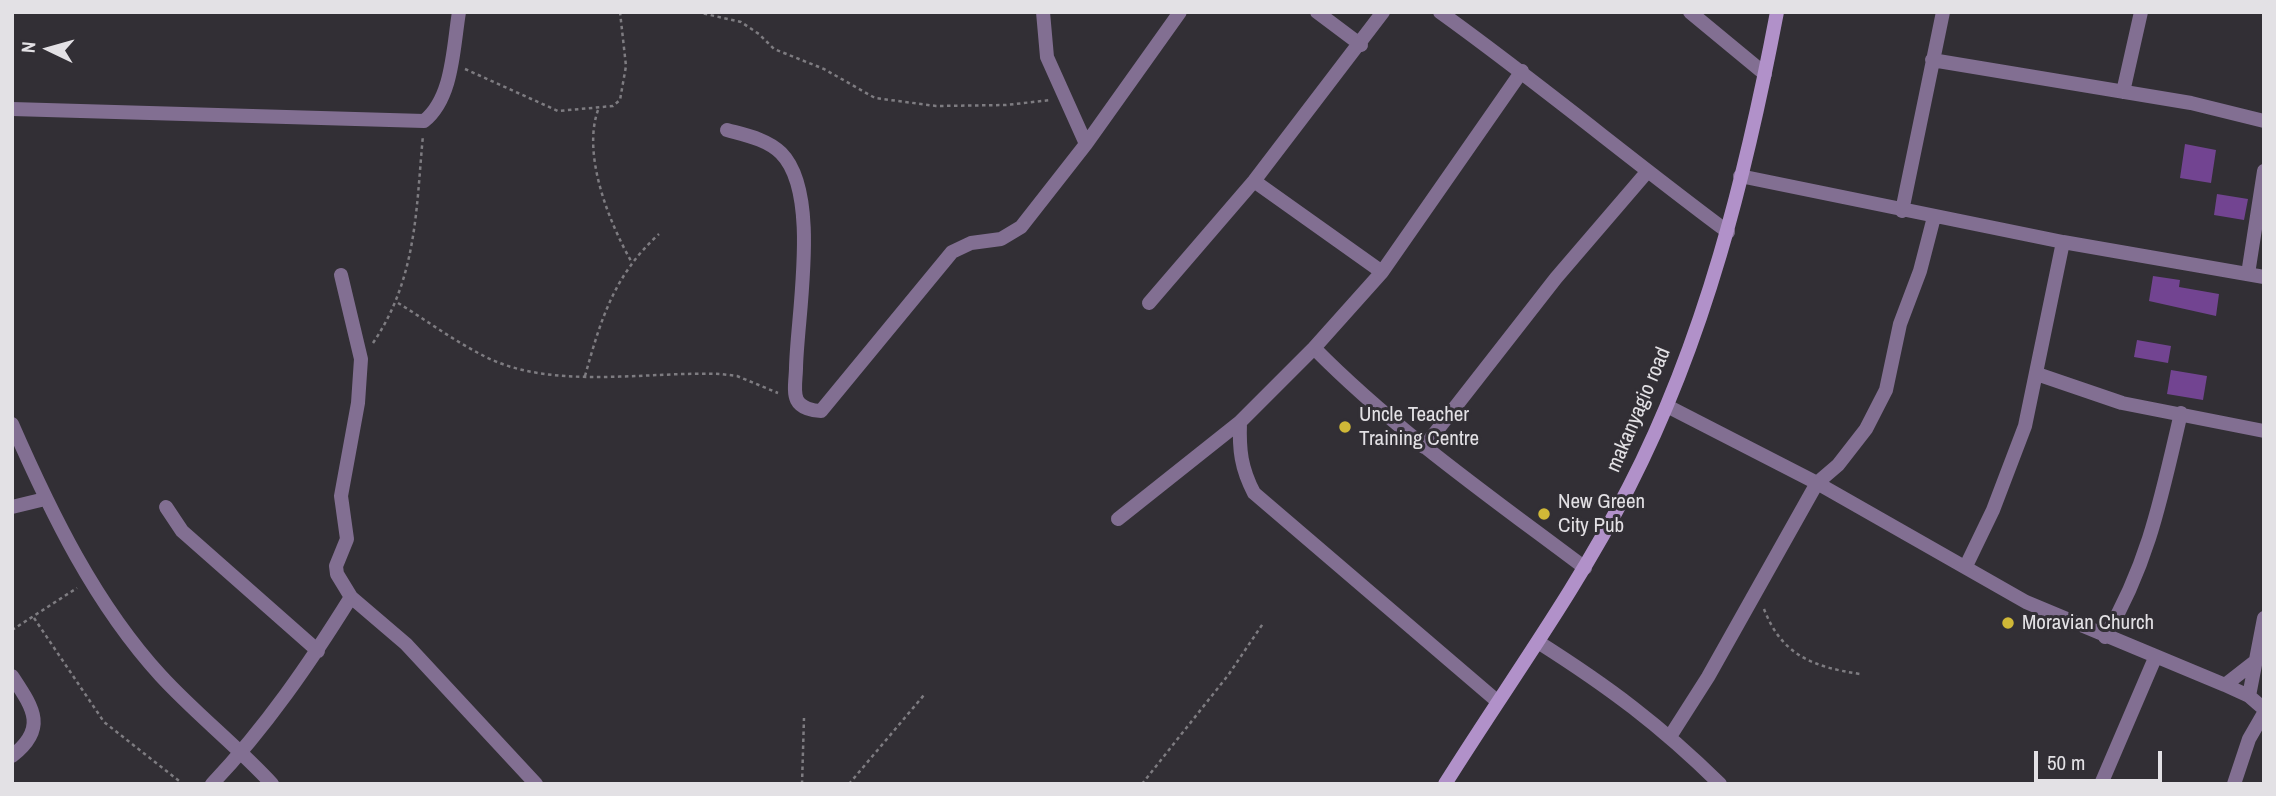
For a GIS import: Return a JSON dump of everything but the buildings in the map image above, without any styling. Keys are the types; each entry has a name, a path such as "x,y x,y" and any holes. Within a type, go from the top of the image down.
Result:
{"street":[{"path":"12,110 424,121 436,111 451,63 458,12"},
{"path":"1043,12 1047,57 1063,99 1086,144"},
{"path":"727,130 764,141 782,153 797,180 805,279 796,346 797,401 813,411 827,407 952,252 971,243 1000,239 1021,227 1086,144 1181,12"},
{"path":"1317,12 1361,45"},
{"path":"1149,303 1254,181 1361,45 1383,12"},
{"path":"1440,12 1522,71 1600,131 1647,172 1728,232"},
{"path":"1690,12 1765,74"},
{"name":"makanyagio road","path":"1444,784 1585,568 1630,485 1667,406 1728,232 1777,12"},
{"path":"1902,211 1943,12"},
{"path":"2123,92 2141,12"},
{"path":"1932,60 2192,103 2264,121"},
{"path":"1118,519 1240,422 1314,348 1382,272 1522,71"},
{"path":"2248,274 2264,171"},
{"path":"1424,447 1556,278 1647,172"},
{"path":"1740,176 1902,211 2264,277"},
{"path":"1254,181 1382,272"},
{"path":"1671,735 1709,677 1817,483 1839,465 1867,429 1885,390 1900,324 1920,271 1934,217"},
{"path":"1966,566 2010,466 2037,374 2063,242"},
{"path":"341,275 361,359 358,403 341,496 347,538 336,566 341,585 351,597 406,644 536,784"},
{"path":"1314,348 1362,396 1424,447 1585,568"},
{"path":"2037,374 2122,403 2264,431"},
{"path":"1667,406 1817,483 2026,602 2249,696 2264,711 2249,739 2234,784"},
{"path":"2105,637 2127,598 2153,535 2181,413"},
{"path":"1240,422 1239,454 1244,474 1254,493 1497,701"},
{"path":"12,424 45,499 120,627 162,677 243,752 272,784"},
{"path":"12,507 45,499"},
{"path":"166,507 182,531 318,651"},
{"path":"212,784 243,752 318,651 351,597"},
{"path":"2249,696 2264,618"},
{"path":"1538,642 1635,706 1671,735 1720,784"},
{"path":"2101,784 2155,658"},
{"path":"2225,685 2257,660"},
{"path":"12,676 25,695 34,723 27,744 12,756"}],"path":[{"path":"451,63 558,111 598,110 613,106 620,100 624,89 626,66 620,12"},
{"path":"697,12 741,22 759,34 774,49 824,69 875,98 936,106 1006,106 1063,99"},
{"path":"598,110 591,133 594,155 612,225 631,261"},
{"path":"361,359 398,303 406,276 416,219 424,121"},
{"path":"585,376 597,336 631,261 659,234"},
{"path":"398,303 484,357 513,367 585,376 721,374 755,382 797,401"},
{"path":"12,630 90,579"},
{"path":"1756,590 1768,621 1783,644 1804,658 1830,669 1860,674"},
{"path":"34,618 104,722 183,784"},
{"path":"1142,784 1229,674 1264,622"},
{"path":"849,784 924,695"},
{"path":"802,784 804,718"}],"place":[{"name":"Uncle Teacher Training Centre","path":"1345,427"},
{"name":"New Green City Pub","path":"1544,514"},
{"name":"Moravian Church","path":"2008,623"}]}
